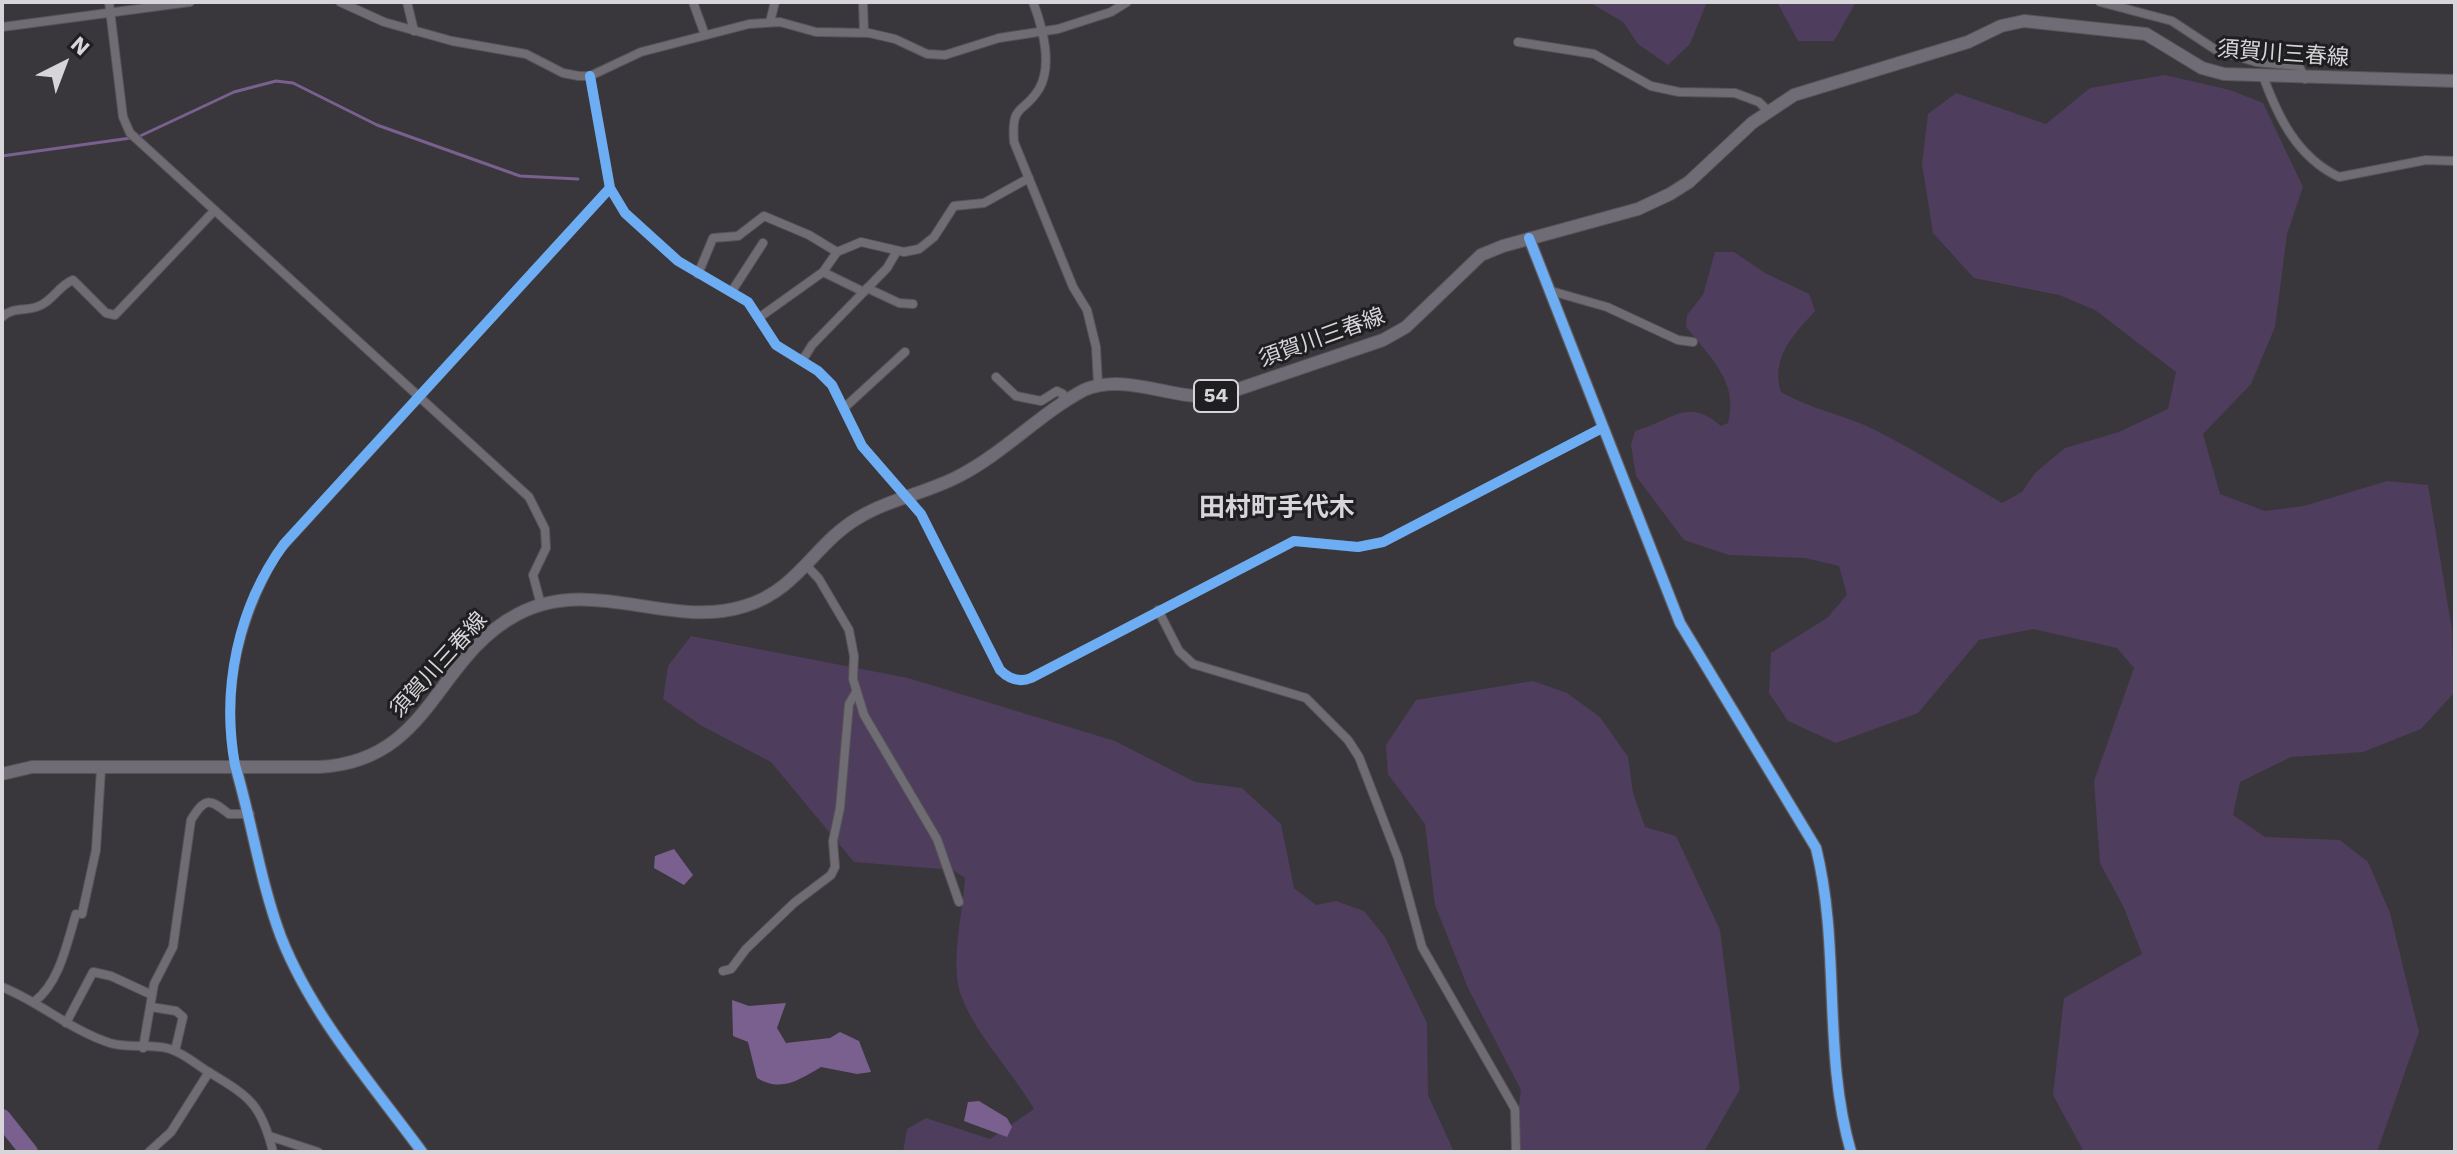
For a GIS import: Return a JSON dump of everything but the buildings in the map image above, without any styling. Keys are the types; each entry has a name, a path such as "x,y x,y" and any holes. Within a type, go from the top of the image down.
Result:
{"main road":[{"name":"須賀川三春線","path":"2,774 32,767 336,766 376,755 401,737 487,636 507,620 541,605 603,598 714,613 761,599 789,584 849,524 958,476 1063,402 1098,384 1211,397 1335,358 1396,335 1481,255 1529,238 1638,209 1689,182 1768,111 1809,88 1968,42 2001,26 2024,21 2146,34 2212,72 2305,79 2455,81"}],"street":[{"path":"109,2 127,129 145,150 418,395 534,505 545,529 546,548 533,575 541,605"},
{"path":"2,27 190,2"},
{"path":"340,2 414,31 526,54 566,74 590,76 641,52 725,28 770,22 836,35 864,33 895,39 927,54 945,55 999,38 1041,34 1111,12 1127,2"},
{"path":"407,2 414,31"},
{"path":"693,2 705,35"},
{"path":"770,22 775,2"},
{"path":"863,2 864,33"},
{"path":"1033,2 1045,52 1042,82 1034,95 1018,109 1014,119 1014,142 1073,287 1087,310 1096,347 1098,384"},
{"path":"2100,2 2172,21 2216,50 2256,62 2299,66 2305,79"},
{"path":"1518,42 1594,54 1651,86 1679,92 1735,93 1759,102 1768,111"},
{"path":"590,76 610,188 625,213 678,261 748,302 776,345 832,385 862,446 921,514 1000,670 1009,677 1031,678 1294,541 1358,547 1383,542 1602,428"},
{"path":"2263,76 2274,105 2297,145 2339,177 2426,160 2455,161"},
{"path":"760,317 823,272 837,252 861,242 897,251 924,247 954,206 984,203 1029,178"},
{"path":"416,1150 302,981 272,912 230,738 231,677 240,634 266,572 301,524 610,188"},
{"path":"2,317 15,308 43,304 73,280 106,313 115,315 214,211"},
{"path":"698,274 713,238 738,236 764,216 816,238 837,252"},
{"path":"1529,238 1680,623 1816,848 1824,877 1829,933 1837,1090 1851,1152"},
{"path":"732,291 763,243"},
{"path":"802,361 812,345 887,268 897,251"},
{"path":"823,272 899,303 913,304"},
{"path":"1551,291 1607,307 1678,340 1693,342"},
{"path":"844,408 864,393 905,352"},
{"path":"996,377 1016,396 1041,401 1057,391 1063,394 1063,402"},
{"path":"807,566 819,579 849,630 856,692 864,715 937,839 959,902"},
{"path":"1158,610 1179,651 1193,664 1306,698 1348,740 1359,757 1398,858 1422,947 1515,1109 1516,1152"},
{"path":"723,971 731,969 746,949 794,903 831,875 835,867 833,841 840,808 849,704 856,692"},
{"path":"35,1001 49,988 79,914 96,850 101,769"},
{"path":"143,1048 152,995 173,947 191,820 201,805 209,802 220,804 229,814 250,814"},
{"path":"66,1023 93,972 100,972 152,995"},
{"path":"2,987 35,1001 66,1023 109,1043 175,1051 248,1096 269,1136 273,1152"},
{"path":"151,1007 176,1011 183,1017 175,1051"},
{"path":"149,1152 171,1132 209,1072"},
{"path":"269,1136 318,1152"}],"shaded area":[{"path":"1589,2 1707,2 1690,44 1668,65 1638,44 1623,22"},
{"path":"1777,2 1856,2 1834,41 1798,41"},
{"path":"2165,75 2230,90 2263,103 2303,187 2287,234 2275,327 2251,384 2203,434 2220,494 2265,511 2304,506 2387,481 2428,485 2452,630 2454,693 2421,729 2363,752 2291,757 2240,782 2233,815 2265,837 2340,840 2368,862 2390,913 2419,1032 2377,1152 2084,1152 2053,1095 2064,998 2142,954 2124,908 2100,863 2094,781 2134,668 2117,648 2033,629 1979,640 1918,713 1836,743 1788,721 1769,693 1771,653 1827,618 1847,595 1839,566 1805,558 1729,555 1684,540 1636,476 1631,445 1635,431 1689,412 1709,417 1721,426 1728,423 1730,408 1726,383 1713,360 1686,327 1687,315 1703,295 1715,252 1734,252 1765,273 1809,294 1815,311 1792,338 1781,357 1778,380 1781,392 1873,429 2002,503 2022,492 2035,473 2065,448 2119,432 2168,409 2176,372 2095,310 2059,295 1974,278 1933,233 1922,164 1928,114 1956,93 2046,124 2090,88"},
{"path":"691,636 908,678 1115,741 1195,782 1242,788 1281,824 1294,888 1316,905 1336,901 1364,911 1385,937 1427,1023 1428,1095 1454,1152 903,1152 907,1129 926,1118 990,1139 1034,1109 977,1027 960,993 957,953 965,878 953,870 854,862 771,762 702,726 663,699 668,666"},
{"path":"1533,681 1567,693 1600,717 1628,757 1633,793 1645,827 1676,836 1720,930 1740,1089 1704,1152 1513,1152 1521,1090 1468,988 1435,905 1425,824 1388,774 1386,745 1416,700"},
{"path":"674,849 693,875 684,885 654,868 655,856"},
{"path":"732,1000 749,1006 786,1003 777,1028 786,1043 830,1038 840,1032 859,1041 871,1072 857,1074 821,1067 790,1083 775,1084 757,1078 748,1042 733,1036"},
{"path":"979,1101 1007,1118 1012,1127 1007,1137 964,1121 968,1102"}],"waterway":[{"path":"2,156 138,137 234,92 276,81 293,83 377,125 520,176 578,179"},
{"path":"2,1118 29,1152"}],"cycle path":[{"path":"590,76 610,188 625,213 678,261 748,302 776,345 818,371 832,385 862,446 921,514 1000,670 1014,679 1031,678 1294,541 1358,547 1383,542 1602,428"},
{"path":"422,1152 326,1022 281,937 267,895 235,765 230,707 237,649 255,594 284,544 610,188"},
{"path":"1529,238 1680,623 1816,848 1828,924 1837,1076 1851,1152"}],"district":[{"name":"田村町手代木","path":"1277,508"}]}
